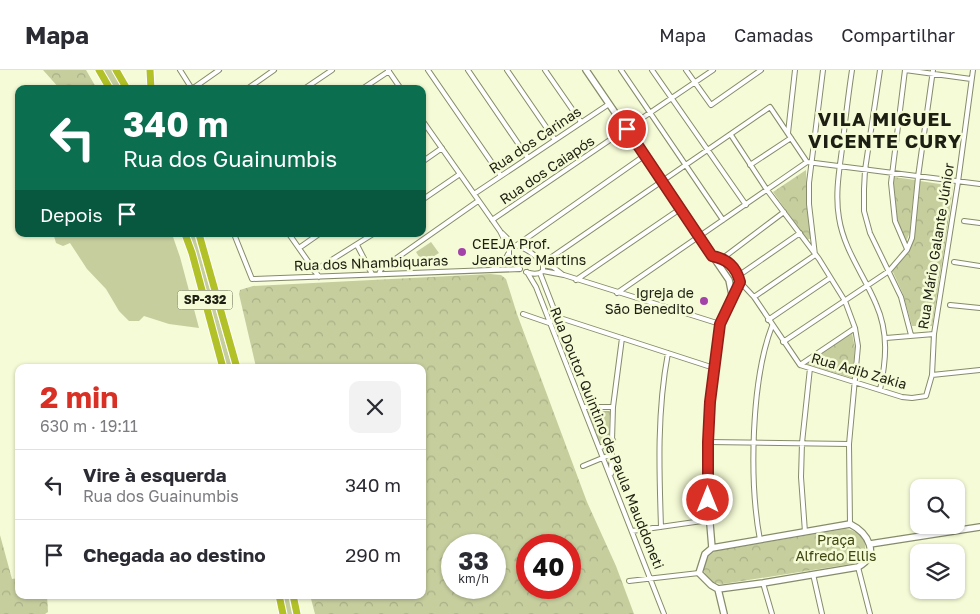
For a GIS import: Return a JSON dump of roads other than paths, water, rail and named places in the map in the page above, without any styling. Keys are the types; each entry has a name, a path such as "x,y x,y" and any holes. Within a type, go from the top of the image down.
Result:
{"highway":[{"path":"99,70 108,85"},
{"path":"116,70 125,85"},
{"path":"150,70 151,85"},
{"name":"SP-332","path":"186,237 222,364"},
{"name":"SP-332","path":"200,237 237,364"},
{"path":"280,599 283,614"},
{"path":"294,599 297,614"}],"street":[{"path":"180,70 189,85"},
{"path":"198,85 219,70"},
{"path":"253,85 274,70"},
{"path":"310,85 332,70"},
{"path":"367,85 388,70 398,85"},
{"path":"428,70 501,176"},
{"path":"468,70 528,158"},
{"path":"507,70 555,140"},
{"path":"545,70 581,122"},
{"path":"586,70 729,280 732,295"},
{"path":"621,70 722,220"},
{"path":"652,70 746,204"},
{"path":"686,70 711,106 760,70"},
{"name":"Rua dos Caiapós","path":"492,220 713,70"},
{"path":"788,133 795,70"},
{"path":"815,254 809,204 809,162 823,70"},
{"path":"852,70 837,184 838,216 842,234 853,261 876,305 886,338 886,360 880,390"},
{"path":"880,70 865,170 864,200 867,222 875,245 901,297 911,335"},
{"path":"907,250 895,221 892,197 905,70 932,72 971,79"},
{"name":"Rua Mário Galante Júnior","path":"926,396 932,375 934,334 958,182 973,70"},
{"path":"783,342 889,270 907,250 912,238 932,72"},
{"name":"Rua dos Carinas","path":"474,194 608,104"},
{"path":"557,317 542,272 543,264 770,107 809,162"},
{"path":"426,126 500,232 509,251 510,258 520,269 534,274 542,272 564,275"},
{"path":"730,135 767,190 815,254 845,301 855,328 858,346 849,444 850,524"},
{"path":"750,165 791,138"},
{"path":"426,159 442,148"},
{"path":"491,270 504,262 509,251 516,245 644,156"},
{"path":"617,293 809,162 980,184"},
{"path":"426,197 460,174"},
{"path":"380,274 381,269 478,201"},
{"path":"576,280 680,209"},
{"path":"723,258 784,212"},
{"path":"964,221 980,223"},
{"path":"500,232 516,245 531,253 543,264 553,267 564,275 720,324"},
{"path":"712,548 709,520 708,442 714,368 720,324 739,279 747,271 800,234"},
{"name":"Rua dos Nhambiquaras","path":"235,237 252,279 520,269"},
{"path":"291,237 319,277"},
{"path":"299,248 315,237"},
{"path":"314,270 369,237"},
{"path":"357,245 372,274"},
{"path":"754,297 815,254"},
{"path":"712,256 728,261 739,279"},
{"path":"954,262 980,266"},
{"name":"Rua Doutor Quintino de Paula Mauddoneti","path":"527,272 536,287 664,614"},
{"path":"768,320 830,278"},
{"name":"Rua Adib Zakia","path":"739,279 754,297 800,365 912,398 926,396"},
{"path":"950,305 980,308"},
{"path":"523,314 549,323 557,317"},
{"path":"557,317 714,368"},
{"path":"760,540 754,471 756,406 762,361 772,326"},
{"path":"800,365 855,328"},
{"path":"886,338 934,334"},
{"path":"611,476 613,407 622,338"},
{"path":"661,527 658,461 660,419 668,353"},
{"path":"805,532 801,476 802,443 810,368"},
{"path":"932,375 980,370"},
{"path":"583,407 613,407"},
{"path":"599,448 612,440"},
{"path":"708,442 849,444"},
{"path":"582,466 612,454"},
{"path":"632,531 709,520"},
{"path":"850,524 859,529 866,536 870,544 869,558 858,567 718,589 710,585 699,573 705,554 712,548 850,524"},
{"path":"870,544 980,527"},
{"path":"858,567 870,614"},
{"path":"629,582 699,573"},
{"path":"813,574 822,614"},
{"path":"763,583 772,614"},
{"path":"718,589 724,614"}],"place":[{"name":"CEEJA Prof. Jeanette Martins","path":"462,252"},
{"name":"Igreja de São Benedito","path":"704,301"}],"district":[{"name":"VILA MIGUEL VICENTE CURY","path":"885,130"}],"park label":[{"name":"Praça Alfredo Ellis","path":"836,548"}]}
